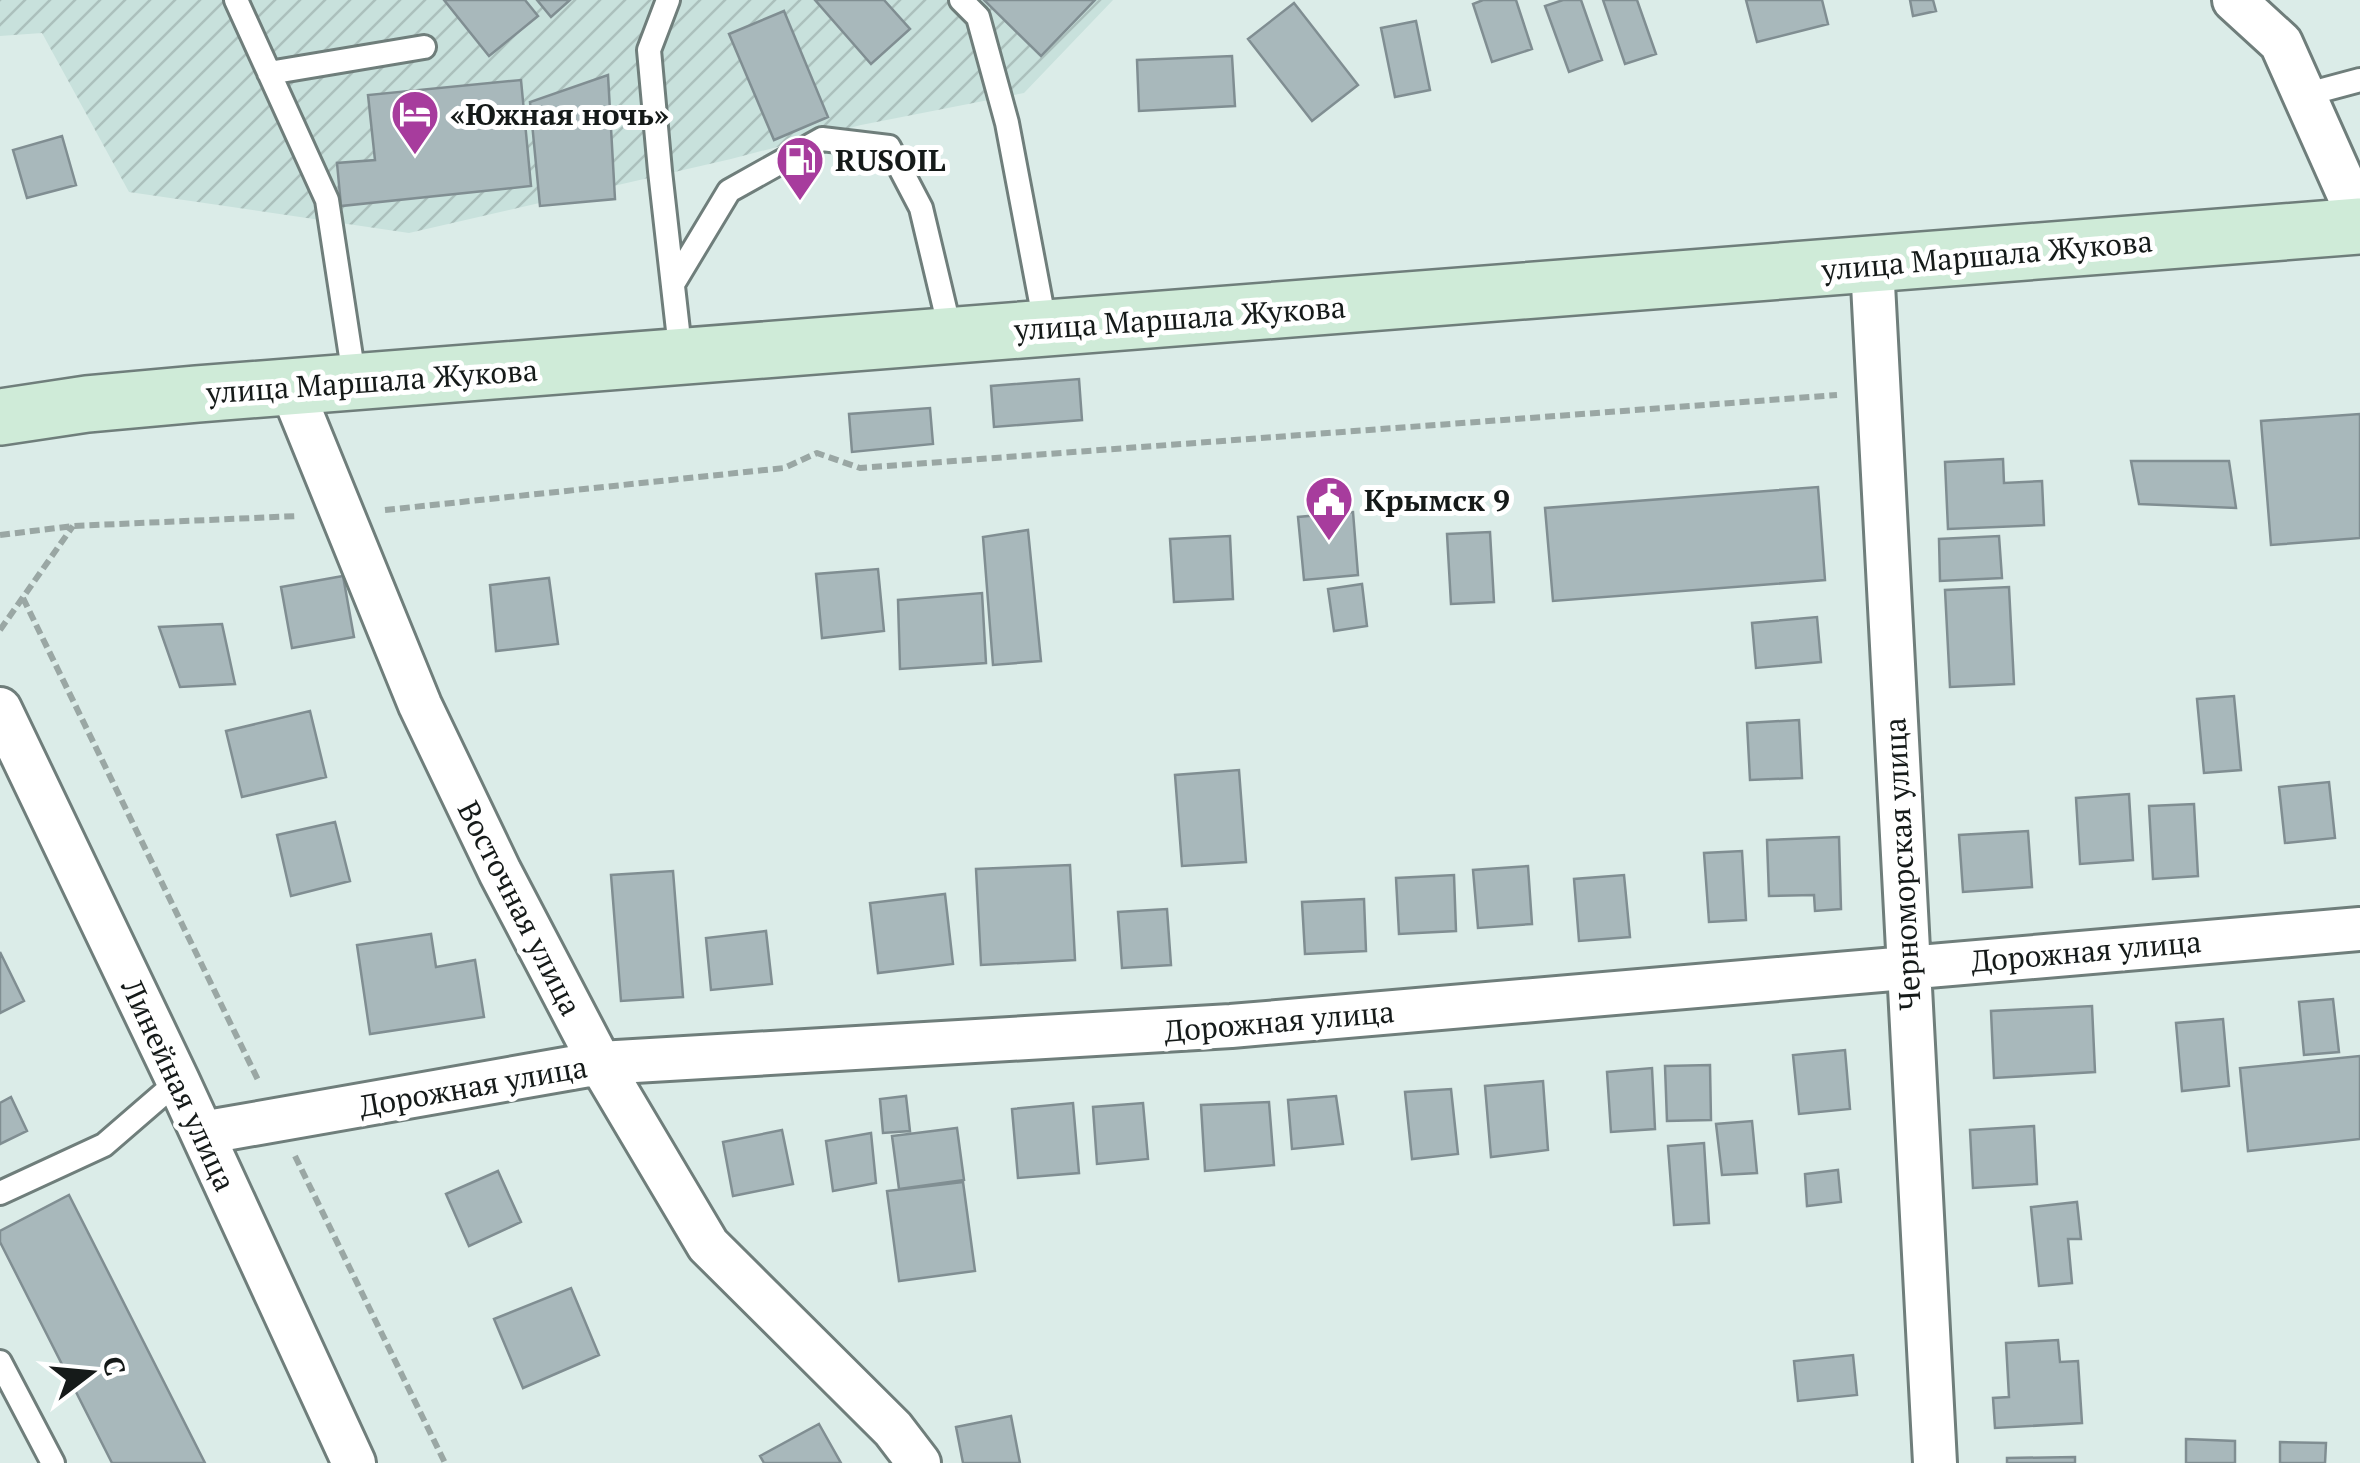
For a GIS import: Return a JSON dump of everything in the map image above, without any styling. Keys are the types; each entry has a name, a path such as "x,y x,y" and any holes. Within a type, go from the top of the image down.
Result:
{"main road":[{"name":"улица Маршала Жукова","path":"0,418 87,404 2360,223"}],"street":[{"path":"2234,0 2281,43 2360,223"},
{"name":"Черноморская улица","path":"1872,264 1935,1463"},
{"name":"Восточная улица","path":"291,388 420,705 500,872 600,1064 708,1245 893,1429 918,1463"},
{"name":"Линейная улица","path":"0,709 354,1463"},
{"name":"Дорожная улица","path":"202,1133 600,1064 1230,1026 2360,928"}],"lane":[{"path":"668,0 649,50 681,357"},
{"path":"962,0 978,17 1007,123 1046,329"},
{"path":"241,3 327,200 355,382"},
{"path":"269,73 424,47"},
{"path":"2304,95 2360,80"},
{"path":"672,284 729,191 822,140 890,147 921,208 952,336"},
{"path":"0,1193 104,1145 178,1082"},
{"path":"0,1362 54,1463"}],"path":[{"path":"0,535 73,526 343,514 784,468 817,453 860,468 1878,392"},
{"path":"0,630 73,526"},
{"path":"22,598 445,1463"}],"shaded area":[{"path":"0,0 1113,0 1024,93 861,125 409,233 129,192 42,33 0,36"}],"building":[{"path":"444,0 525,0 538,16 489,56"},
{"path":"537,0 570,0 551,17"},
{"path":"815,0 884,0 910,29 871,64"},
{"path":"984,0 1095,0 1041,56"},
{"path":"1483,0 1516,0 1532,49 1492,62 1473,4"},
{"path":"1581,0 1602,60 1569,72 1545,6"},
{"path":"1603,0 1637,0 1656,54 1625,64"},
{"path":"1746,0 1822,0 1828,24 1757,42"},
{"path":"1910,0 1933,0 1936,11 1913,16"},
{"path":"1294,3 1358,85 1312,121 1248,39"},
{"path":"784,11 828,117 774,140 729,34"},
{"path":"1416,21 1430,90 1395,97 1381,28"},
{"path":"1232,56 1235,106 1139,111 1137,60"},
{"path":"608,75 615,199 540,206 530,102"},
{"path":"521,80 531,186 341,206 337,163 375,160 368,95"},
{"path":"62,136 76,185 27,198 13,150"},
{"path":"1079,379 1082,420 994,427 991,386"},
{"path":"930,408 933,444 852,452 849,414"},
{"path":"2360,414 2360,538 2271,545 2261,421"},
{"path":"2003,459 2004,483 2042,481 2044,525 1948,529 1945,462"},
{"path":"2131,461 2229,461 2236,508 2139,504"},
{"path":"1818,487 1825,580 1553,601 1545,508"},
{"path":"1353,512 1358,575 1304,580 1298,517"},
{"path":"1028,530 1041,661 993,665 983,537"},
{"path":"1490,532 1494,602 1451,604 1447,534"},
{"path":"1230,536 1233,599 1174,602 1170,539"},
{"path":"1999,536 2002,578 1940,581 1939,539"},
{"path":"878,569 884,631 822,638 816,574"},
{"path":"343,576 354,637 292,648 281,587"},
{"path":"549,578 558,644 496,651 490,585"},
{"path":"1362,584 1367,626 1334,631 1328,589"},
{"path":"2009,587 2014,684 1950,687 1945,590"},
{"path":"982,593 986,663 900,669 898,600"},
{"path":"1817,617 1821,662 1756,668 1752,623"},
{"path":"222,624 235,684 180,687 159,627"},
{"path":"2234,696 2241,770 2204,773 2197,699"},
{"path":"310,711 326,777 242,797 226,731"},
{"path":"1799,720 1802,778 1750,780 1747,723"},
{"path":"1239,770 1246,862 1182,866 1175,775"},
{"path":"2329,782 2335,838 2285,843 2279,787"},
{"path":"2129,794 2133,860 2080,864 2076,798"},
{"path":"2194,804 2198,876 2153,879 2149,806"},
{"path":"335,822 350,881 291,896 277,835"},
{"path":"2028,831 2032,887 1963,892 1959,835"},
{"path":"1839,837 1841,909 1815,911 1814,895 1769,896 1767,840"},
{"path":"1742,851 1746,920 1709,922 1704,853"},
{"path":"1070,865 1075,960 981,965 976,869"},
{"path":"1528,866 1532,924 1478,928 1473,870"},
{"path":"673,871 683,997 621,1001 611,875"},
{"path":"1454,875 1456,931 1399,934 1396,878"},
{"path":"1624,875 1630,937 1579,941 1574,879"},
{"path":"945,894 953,964 878,973 870,903"},
{"path":"1364,899 1366,951 1305,954 1302,902"},
{"path":"1167,909 1171,965 1122,968 1118,912"},
{"path":"766,931 772,984 711,990 706,938"},
{"path":"431,934 436,967 475,960 484,1017 370,1034 357,945"},
{"path":"0,952 24,1001 0,1013"},
{"path":"2333,999 2339,1052 2304,1055 2299,1002"},
{"path":"2092,1006 2095,1072 1994,1078 1991,1011"},
{"path":"2223,1019 2229,1086 2182,1091 2176,1023"},
{"path":"1845,1050 1850,1109 1799,1114 1793,1055"},
{"path":"2360,1056 2360,1139 2248,1151 2240,1068"},
{"path":"1710,1065 1711,1120 1667,1121 1665,1066"},
{"path":"1652,1068 1655,1129 1611,1132 1607,1072"},
{"path":"1543,1081 1548,1150 1491,1157 1485,1086"},
{"path":"1451,1089 1458,1154 1412,1159 1405,1092"},
{"path":"906,1096 910,1131 883,1133 880,1099"},
{"path":"1336,1096 1343,1144 1292,1149 1288,1100"},
{"path":"11,1097 27,1131 0,1144 0,1103"},
{"path":"1269,1102 1274,1165 1205,1171 1201,1105"},
{"path":"1073,1103 1079,1173 1018,1178 1012,1109"},
{"path":"1143,1103 1148,1159 1097,1164 1093,1107"},
{"path":"1752,1121 1757,1173 1722,1175 1716,1124"},
{"path":"2034,1126 2037,1184 1973,1188 1970,1130"},
{"path":"957,1128 964,1180 899,1189 892,1136"},
{"path":"782,1130 793,1184 733,1196 723,1142"},
{"path":"871,1133 876,1183 833,1191 826,1141"},
{"path":"1704,1143 1709,1223 1674,1225 1668,1146"},
{"path":"1838,1170 1841,1202 1807,1206 1805,1174"},
{"path":"498,1171 521,1222 469,1246 446,1194"},
{"path":"963,1182 975,1271 899,1281 887,1191"},
{"path":"69,1195 205,1463 112,1463 0,1242 0,1231"},
{"path":"2077,1202 2081,1239 2068,1239 2072,1283 2039,1286 2031,1207"},
{"path":"571,1288 599,1355 523,1388 494,1319"},
{"path":"2058,1340 2060,1362 2078,1361 2082,1423 1995,1428 1993,1398 2009,1397 2006,1343"},
{"path":"1853,1355 1857,1395 1798,1401 1794,1361"},
{"path":"1011,1416 1020,1463 963,1463 956,1427"},
{"path":"819,1424 841,1463 764,1463 760,1456"},
{"path":"2186,1439 2235,1441 2235,1463 2186,1463"},
{"path":"2280,1442 2326,1443 2325,1463 2280,1463"},
{"path":"2075,1457 2075,1463 2007,1463 2007,1458"}],"place":[{"name":"«Южная ночь»","path":"415,156"},
{"name":"RUSOIL","path":"800,202"},
{"name":"Крымск 9","path":"1329,542"}]}
